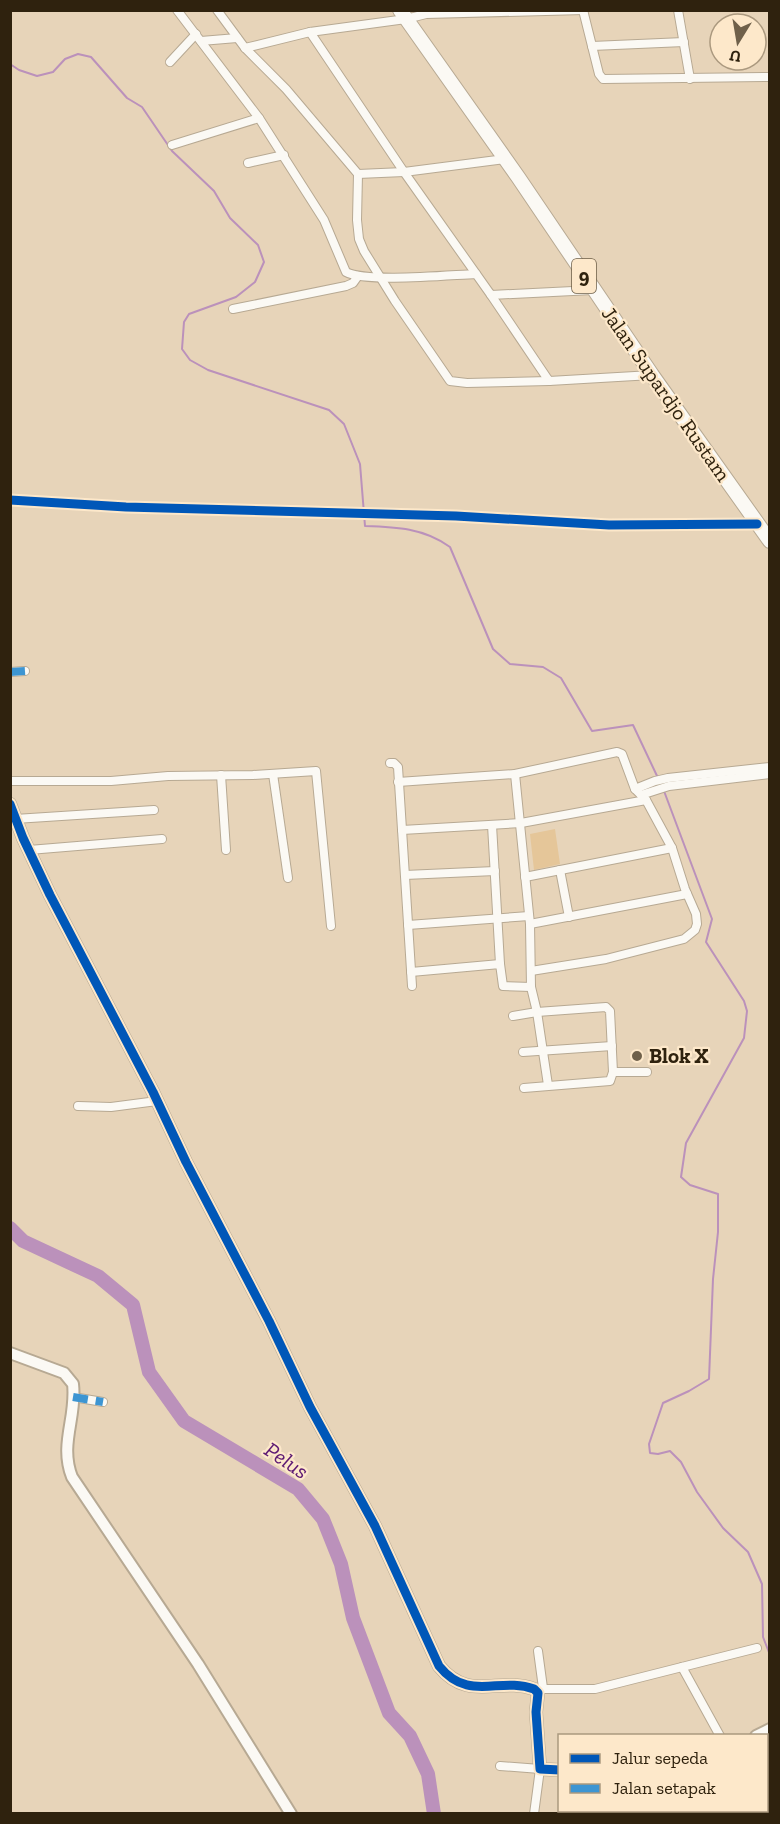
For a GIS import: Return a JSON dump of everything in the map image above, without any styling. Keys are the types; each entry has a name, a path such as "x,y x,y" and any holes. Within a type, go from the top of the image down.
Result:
{"highway":[{"name":"Jalan Supardjo Rustam","path":"403,15 505,159 651,375 770,541"}],"street":[{"path":"177,10 259,118 284,155 324,220 346,272 358,276 380,277 476,274"},
{"path":"217,10 245,48 286,89 358,174 357,220 359,238 364,251 450,381 467,383 549,381 651,375"},
{"path":"678,10 690,79"},
{"path":"245,48 310,32 425,12 583,11 599,75 603,79 770,77"},
{"path":"310,32 549,381"},
{"path":"170,62 198,38 237,38"},
{"path":"592,46 684,42"},
{"path":"172,144 259,118"},
{"path":"248,163 284,155"},
{"path":"358,174 404,172 505,159"},
{"path":"233,309 346,286 353,283 358,276"},
{"path":"491,295 594,290"},
{"path":"10,500 126,507 456,516 609,525 757,524"},
{"path":"10,672 25,671"},
{"path":"398,782 515,774 620,752 641,795 672,848 696,914 695,930 684,939 606,959 531,971"},
{"path":"390,764 394,763 398,766 412,987"},
{"path":"402,830 521,823 641,795 657,785 668,782 770,767"},
{"path":"10,781 111,781 168,776 316,771 331,926"},
{"path":"273,774 288,878"},
{"path":"515,774 529,920 531,987 548,1085"},
{"path":"668,782 770,774"},
{"path":"221,775 226,850"},
{"path":"10,804 29,850 67,928 269,1321 310,1407 375,1526 439,1666 447,1676 464,1685 595,1689 757,1648"},
{"path":"15,819 154,810"},
{"path":"492,825 503,986 531,987"},
{"path":"29,850 162,839"},
{"path":"525,877 672,848"},
{"path":"560,870 569,917"},
{"path":"405,875 495,871"},
{"path":"408,925 569,917 687,894"},
{"path":"411,972 500,964"},
{"path":"513,1016 537,1012 609,1008 613,1072 610,1081 524,1088"},
{"path":"523,1052 612,1046"},
{"path":"613,1072 647,1072"},
{"path":"78,1106 111,1107 157,1101"},
{"path":"10,1353 64,1373 74,1384 66,1446 67,1465 72,1478 198,1664 291,1814"},
{"path":"73,1397 103,1402"},
{"path":"534,1814 540,1769 536,1712 538,1652"},
{"path":"682,1667 719,1734"},
{"path":"500,1766 558,1770"}],"shaded area":[{"path":"555,829 560,864 534,870 530,834"}],"waterway":[{"path":"10,64 19,70 37,76 53,72 65,59 78,54 91,57 127,98 142,107 172,151 214,191 230,218 258,245 264,262 255,282 236,297 189,314 184,322 182,349 190,360 208,370 329,410 344,424 360,464 365,526 420,532 450,547 493,649 510,664 543,667 561,678 592,731 633,725 658,778"},
{"path":"664,791 712,919 706,942 744,1001 747,1011 744,1038 686,1143 681,1177 690,1185 718,1194 718,1232 713,1279 709,1379 663,1403 649,1444 650,1453 670,1451 681,1462 697,1492 723,1528 748,1552 762,1584 763,1637 770,1655"},
{"name":"Pelus","path":"10,1228 23,1241 98,1276 133,1305 149,1372 184,1421 298,1489 323,1519 341,1564 353,1618 389,1713 410,1736 428,1774 434,1814"}],"marked path":[{"path":"10,672 25,671"},
{"path":"73,1397 103,1402"}],"cycle path":[{"path":"10,500 126,507 456,516 609,525 757,524"},
{"path":"10,804 50,895 153,1092 310,1407 375,1526 439,1666 450,1677 473,1686 509,1685 534,1689 538,1693 536,1712 540,1769 558,1770"}],"place":[{"name":"Blok X","path":"637,1056"}]}
